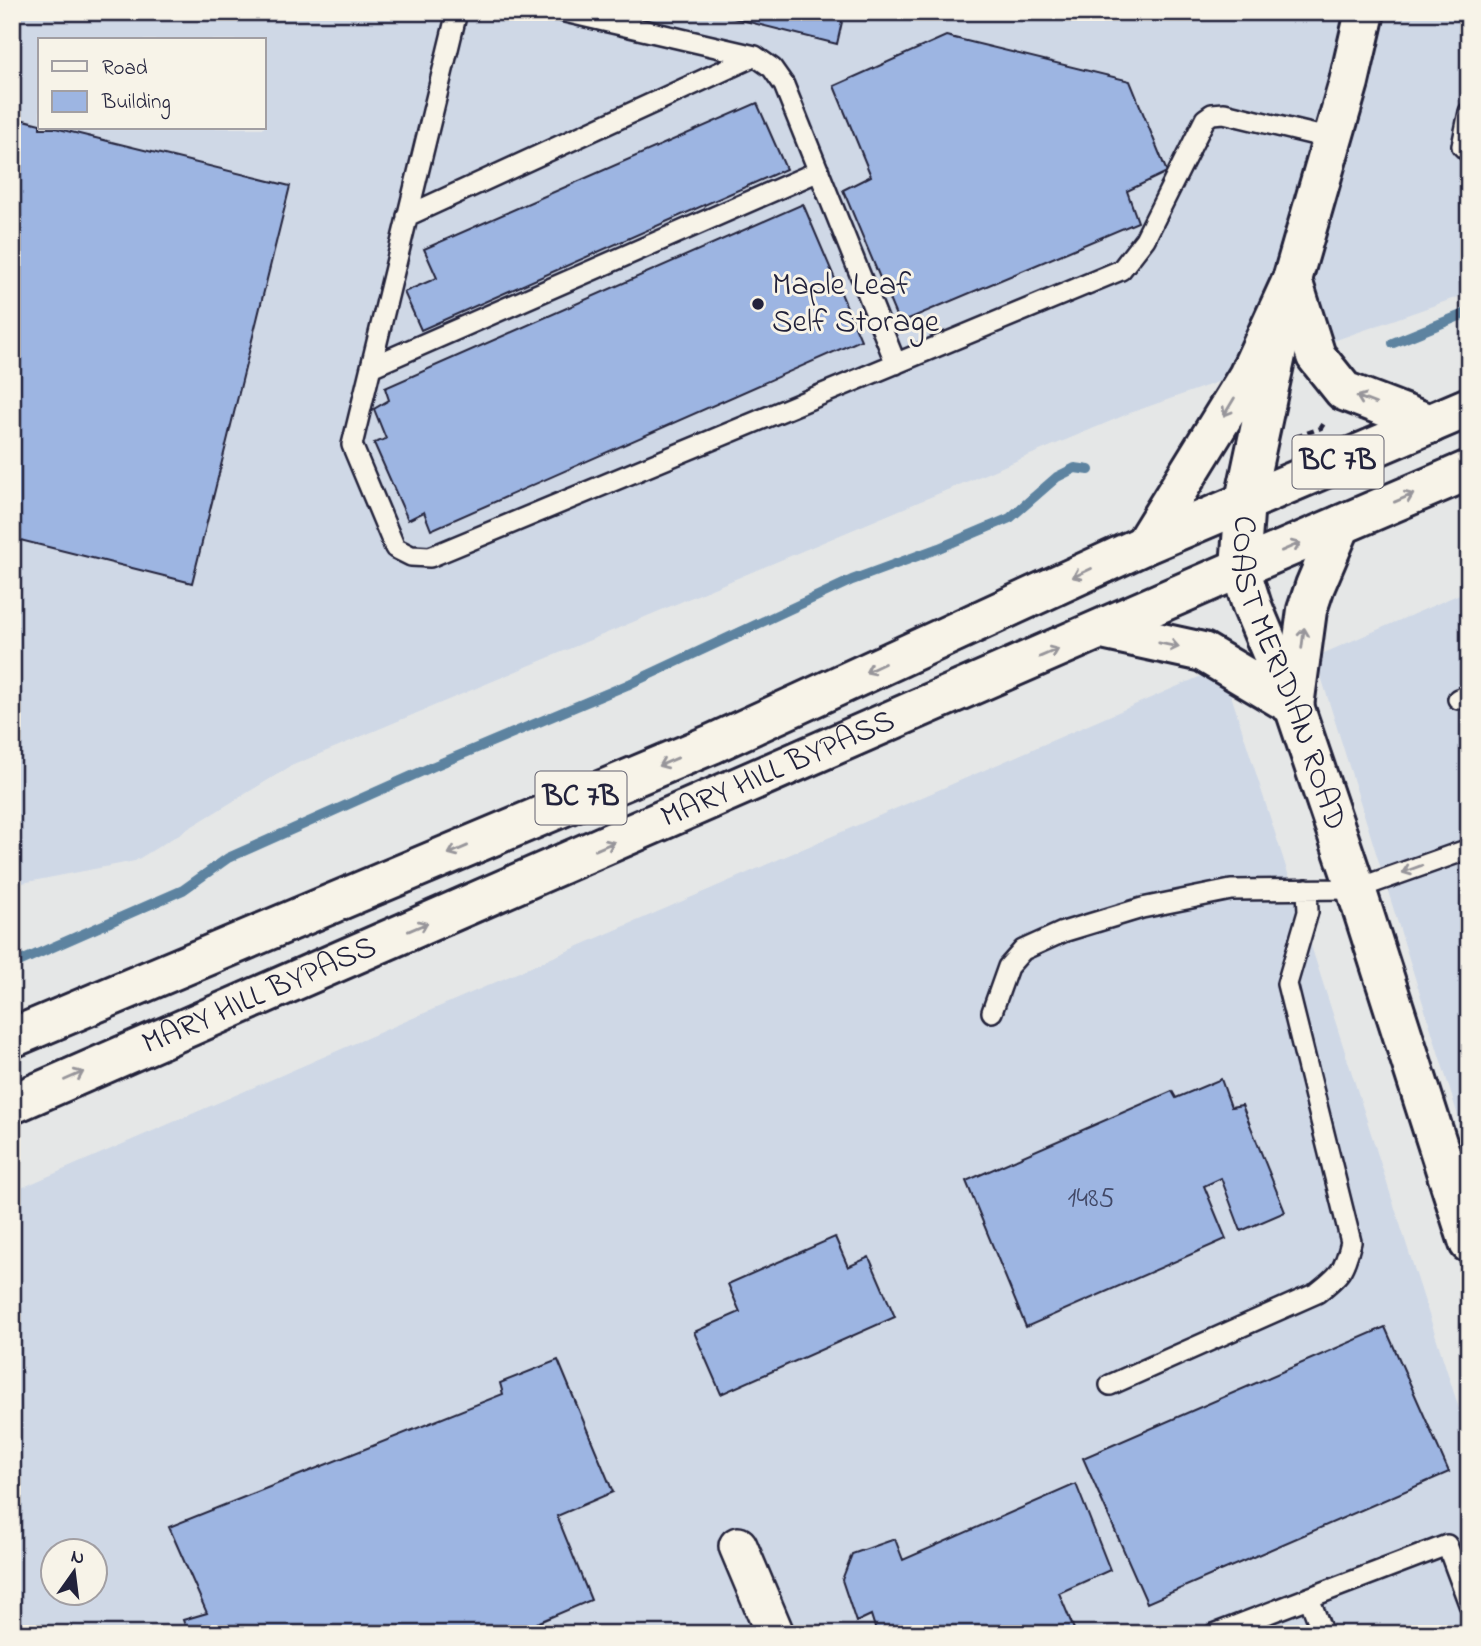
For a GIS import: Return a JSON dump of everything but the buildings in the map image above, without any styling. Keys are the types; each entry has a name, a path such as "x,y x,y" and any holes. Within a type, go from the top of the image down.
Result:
{"main road":[{"name":"COAST MERIDIAN ROAD","path":"1365,12 1292,280 1245,500 1240,568 1252,607 1294,706 1356,889 1469,1243"},
{"path":"1292,280 1316,356 1344,391 1430,424"},
{"path":"1143,545 1248,376 1292,280"},
{"name":"MARY HILL BYPASS","path":"12,1038 712,744 1143,545 1469,407"},
{"name":"MARY HILL BYPASS","path":"12,1104 1469,470"},
{"path":"1102,630 1203,652 1294,706 1307,610 1341,525"}],"street":[{"path":"738,1546 775,1634"}],"lane":[{"path":"457,12 352,444 395,548 411,556 430,557 1121,270 1145,239 1205,119 1212,114 1224,113 1332,139"},
{"path":"565,12 755,56 772,68 784,85 896,364"},
{"path":"407,216 755,56"},
{"path":"1469,111 1462,146 1469,153"},
{"path":"371,367 819,171"},
{"path":"992,1012 999,986 1008,967 1023,950 1063,932 1142,908 1231,890 1356,889 1469,849"},
{"path":"1110,1385 1317,1293 1339,1276 1347,1259 1351,1242 1287,984 1308,912 1307,889"},
{"path":"1214,1634 1447,1545 1469,1604"},
{"path":"1309,1598 1323,1634"}],"path":[{"path":"1285,441 1321,428 1333,410"}],"shaded area":[{"path":"12,12 1469,12 1469,293 1130,413 291,766 135,861 12,885"},
{"path":"1469,590 1469,1151 1315,657"},
{"path":"1222,667 1469,1440 1469,1634 12,1634 12,1192"}],"waterway":[{"path":"1393,343 1469,312"},
{"path":"12,965 183,890 228,858 434,766 627,685 852,580 1010,518 1057,477 1075,468 1089,470"}],"place":[{"name":"Maple Leaf Self Storage","path":"758,304"}]}
